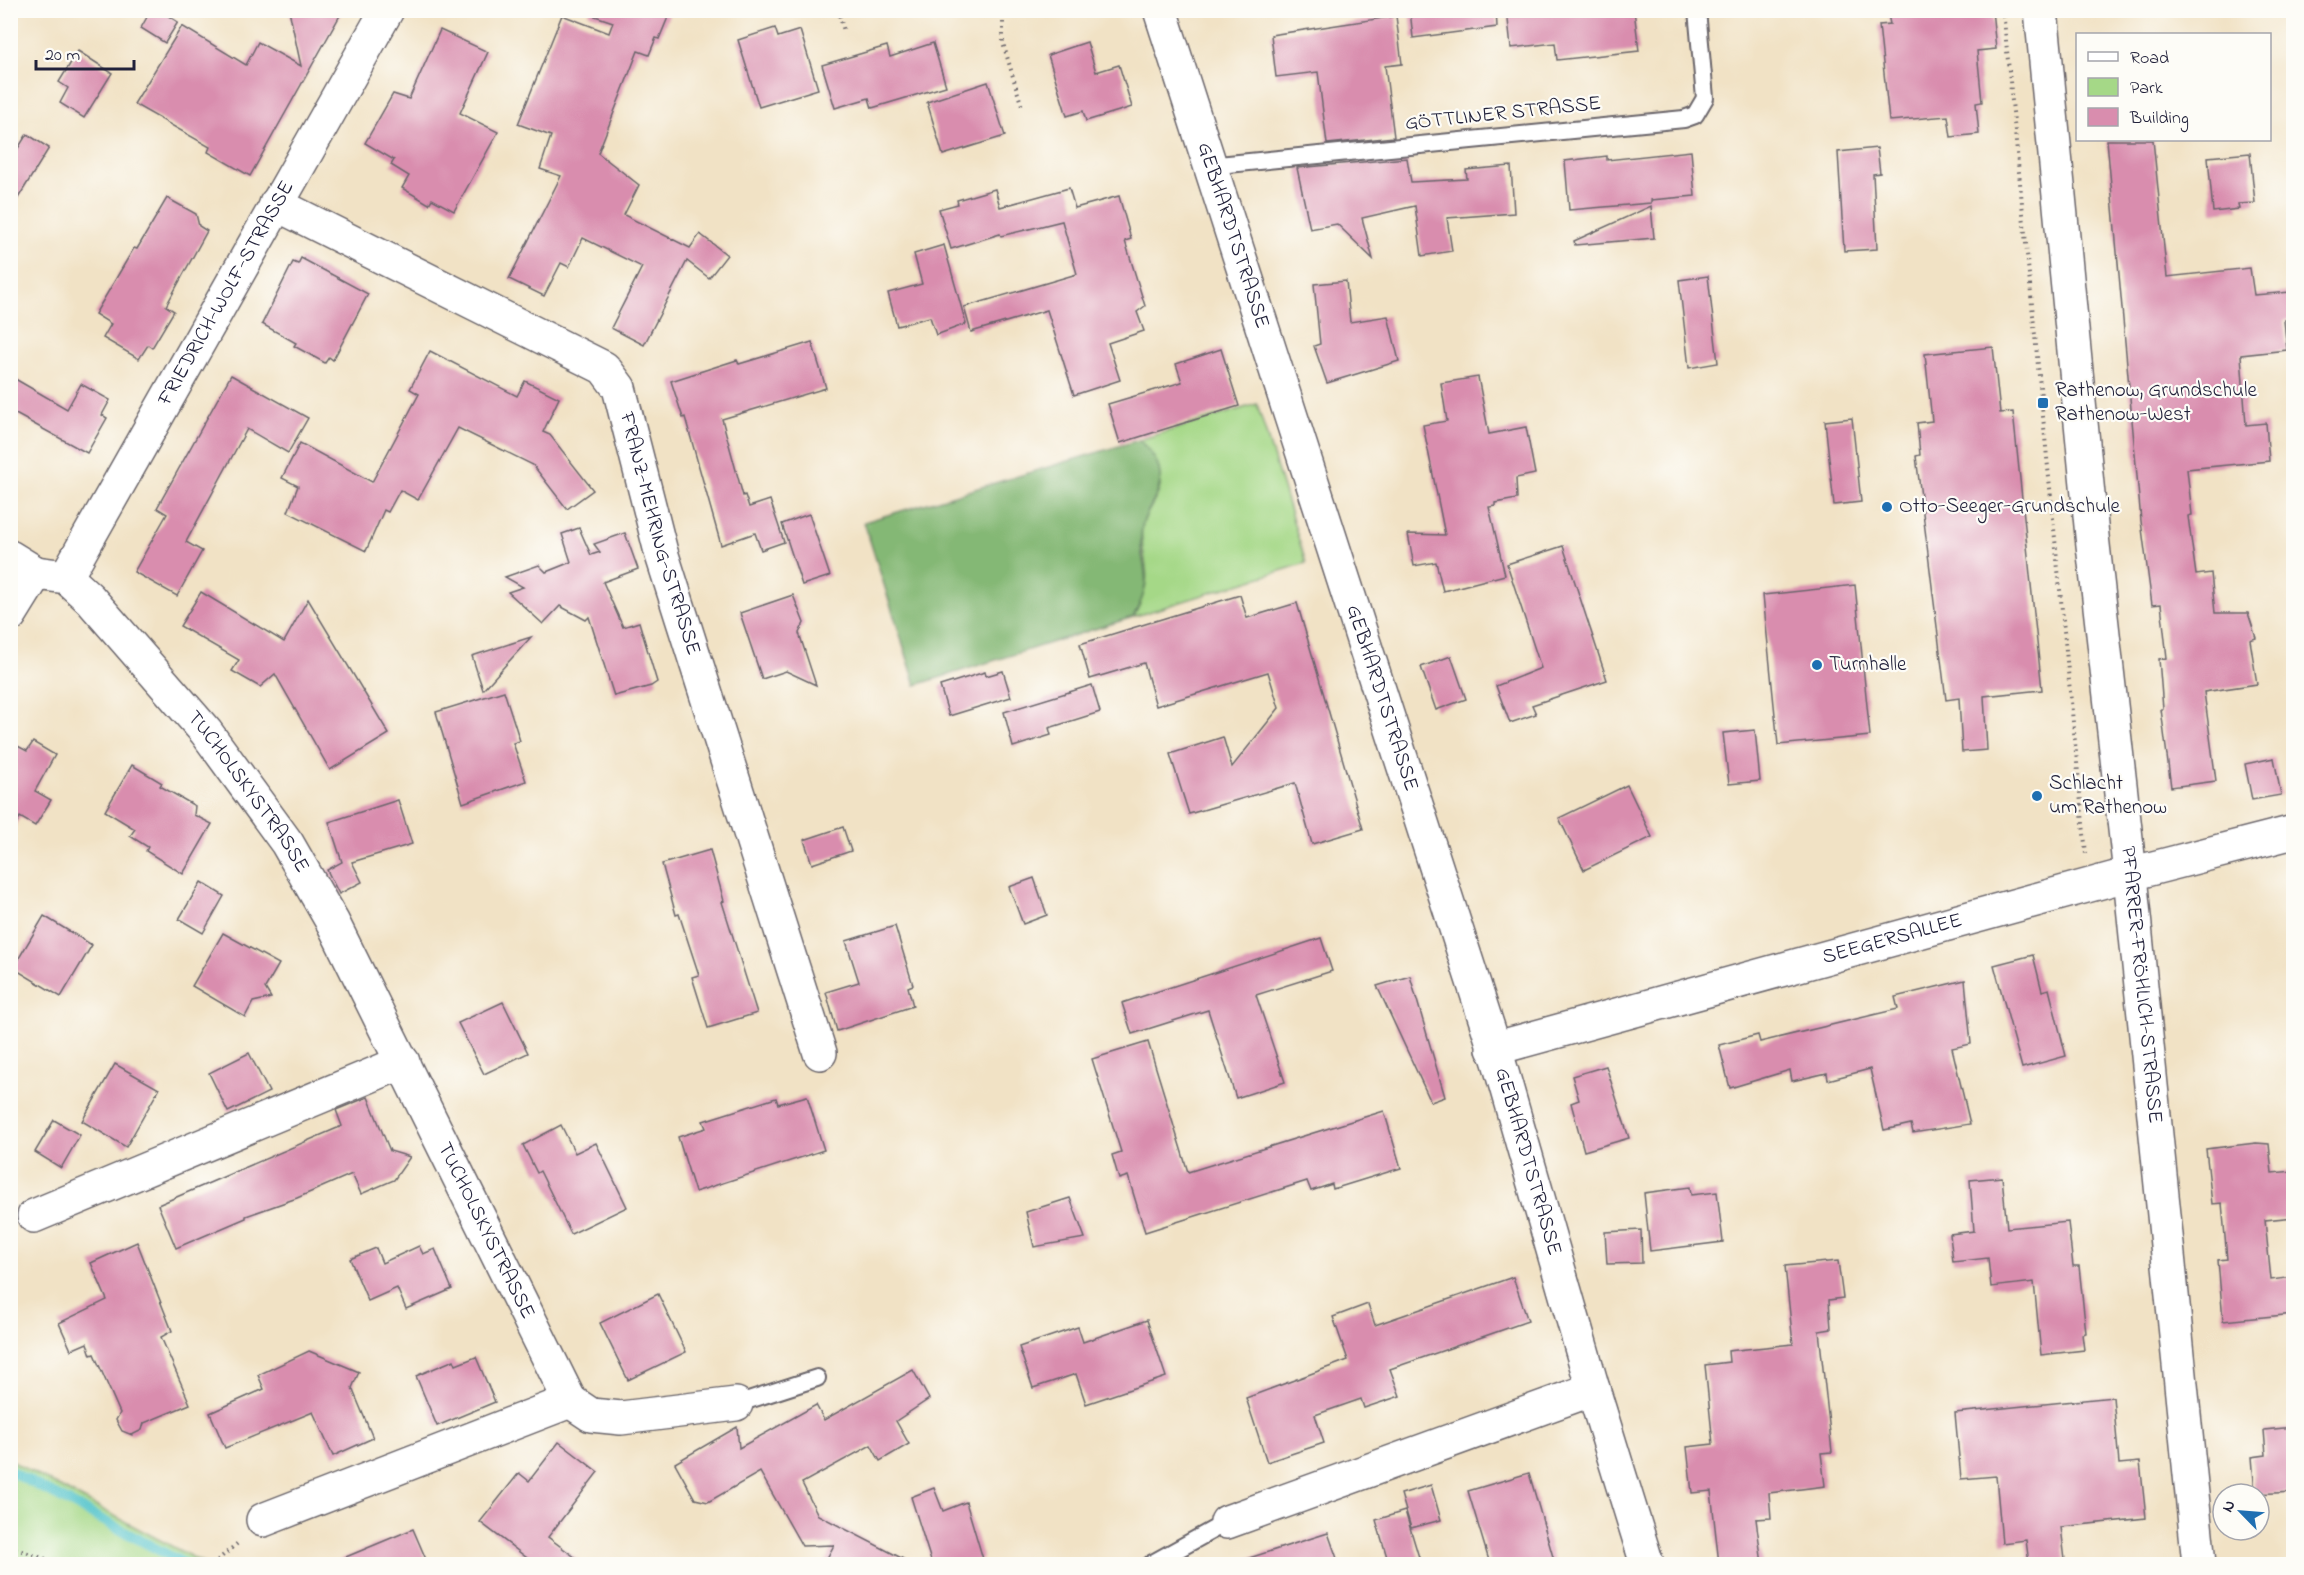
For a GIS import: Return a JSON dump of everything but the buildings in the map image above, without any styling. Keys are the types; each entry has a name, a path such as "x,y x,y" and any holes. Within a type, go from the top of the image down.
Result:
{"street":[{"name":"FRIEDRICH-WOLF-STRASSE","path":"38,569 276,204 387,10"},
{"name":"PFARRER-FRÖHLICH-STRASSE","path":"2041,10 2092,536 2130,874 2199,1564"},
{"name":"GEBHARDTSTRASSE","path":"1160,12 1493,1049 1647,1564"},
{"name":"FRANZ-MEHRING-STRASSE","path":"276,204 604,368 619,388 661,552 820,1053"},
{"path":"10,615 38,569"},
{"name":"TUCHOLSKYSTRASSE","path":"38,569 90,599 206,732 287,843 333,923 570,1401"},
{"name":"SEEGERSALLEE","path":"1493,1049 2130,874 2294,832"},
{"path":"34,1216 403,1062"},
{"path":"1227,1522 1593,1389"},
{"path":"263,1521 570,1401 591,1415 621,1418 736,1404"}],"lane":[{"name":"GÖTTLINER STRASSE","path":"1208,166 1684,119 1695,115 1705,98 1697,10"},
{"path":"736,1404 817,1378"},
{"path":"1151,1564 1227,1522"}],"path":[{"path":"838,10 844,31"},
{"path":"1003,10 1003,43 1022,107"},
{"path":"1070,10 1160,12"},
{"path":"2003,10 2088,887"},
{"path":"10,1547 61,1564"}],"green space":[{"path":"1257,404 1306,563 1133,617 1145,588 1147,575 1142,527 1157,496 1160,483 1155,461 1139,440"},
{"path":"1139,440 1156,460 1160,483 1142,527 1145,590 1133,617 916,685 864,522"},
{"path":"11,1461 205,1564 20,1564 11,1561"}],"waterway":[{"path":"10,1471 185,1564"}],"place":[{"name":"Rathenow, Grundschule Rathenow-West","path":"2043,403"},
{"name":"Otto-Seeger-Grundschule","path":"1887,507"},
{"name":"Turnhalle","path":"1817,665"},
{"name":"Schlacht um Rathenow","path":"2037,796"}]}
